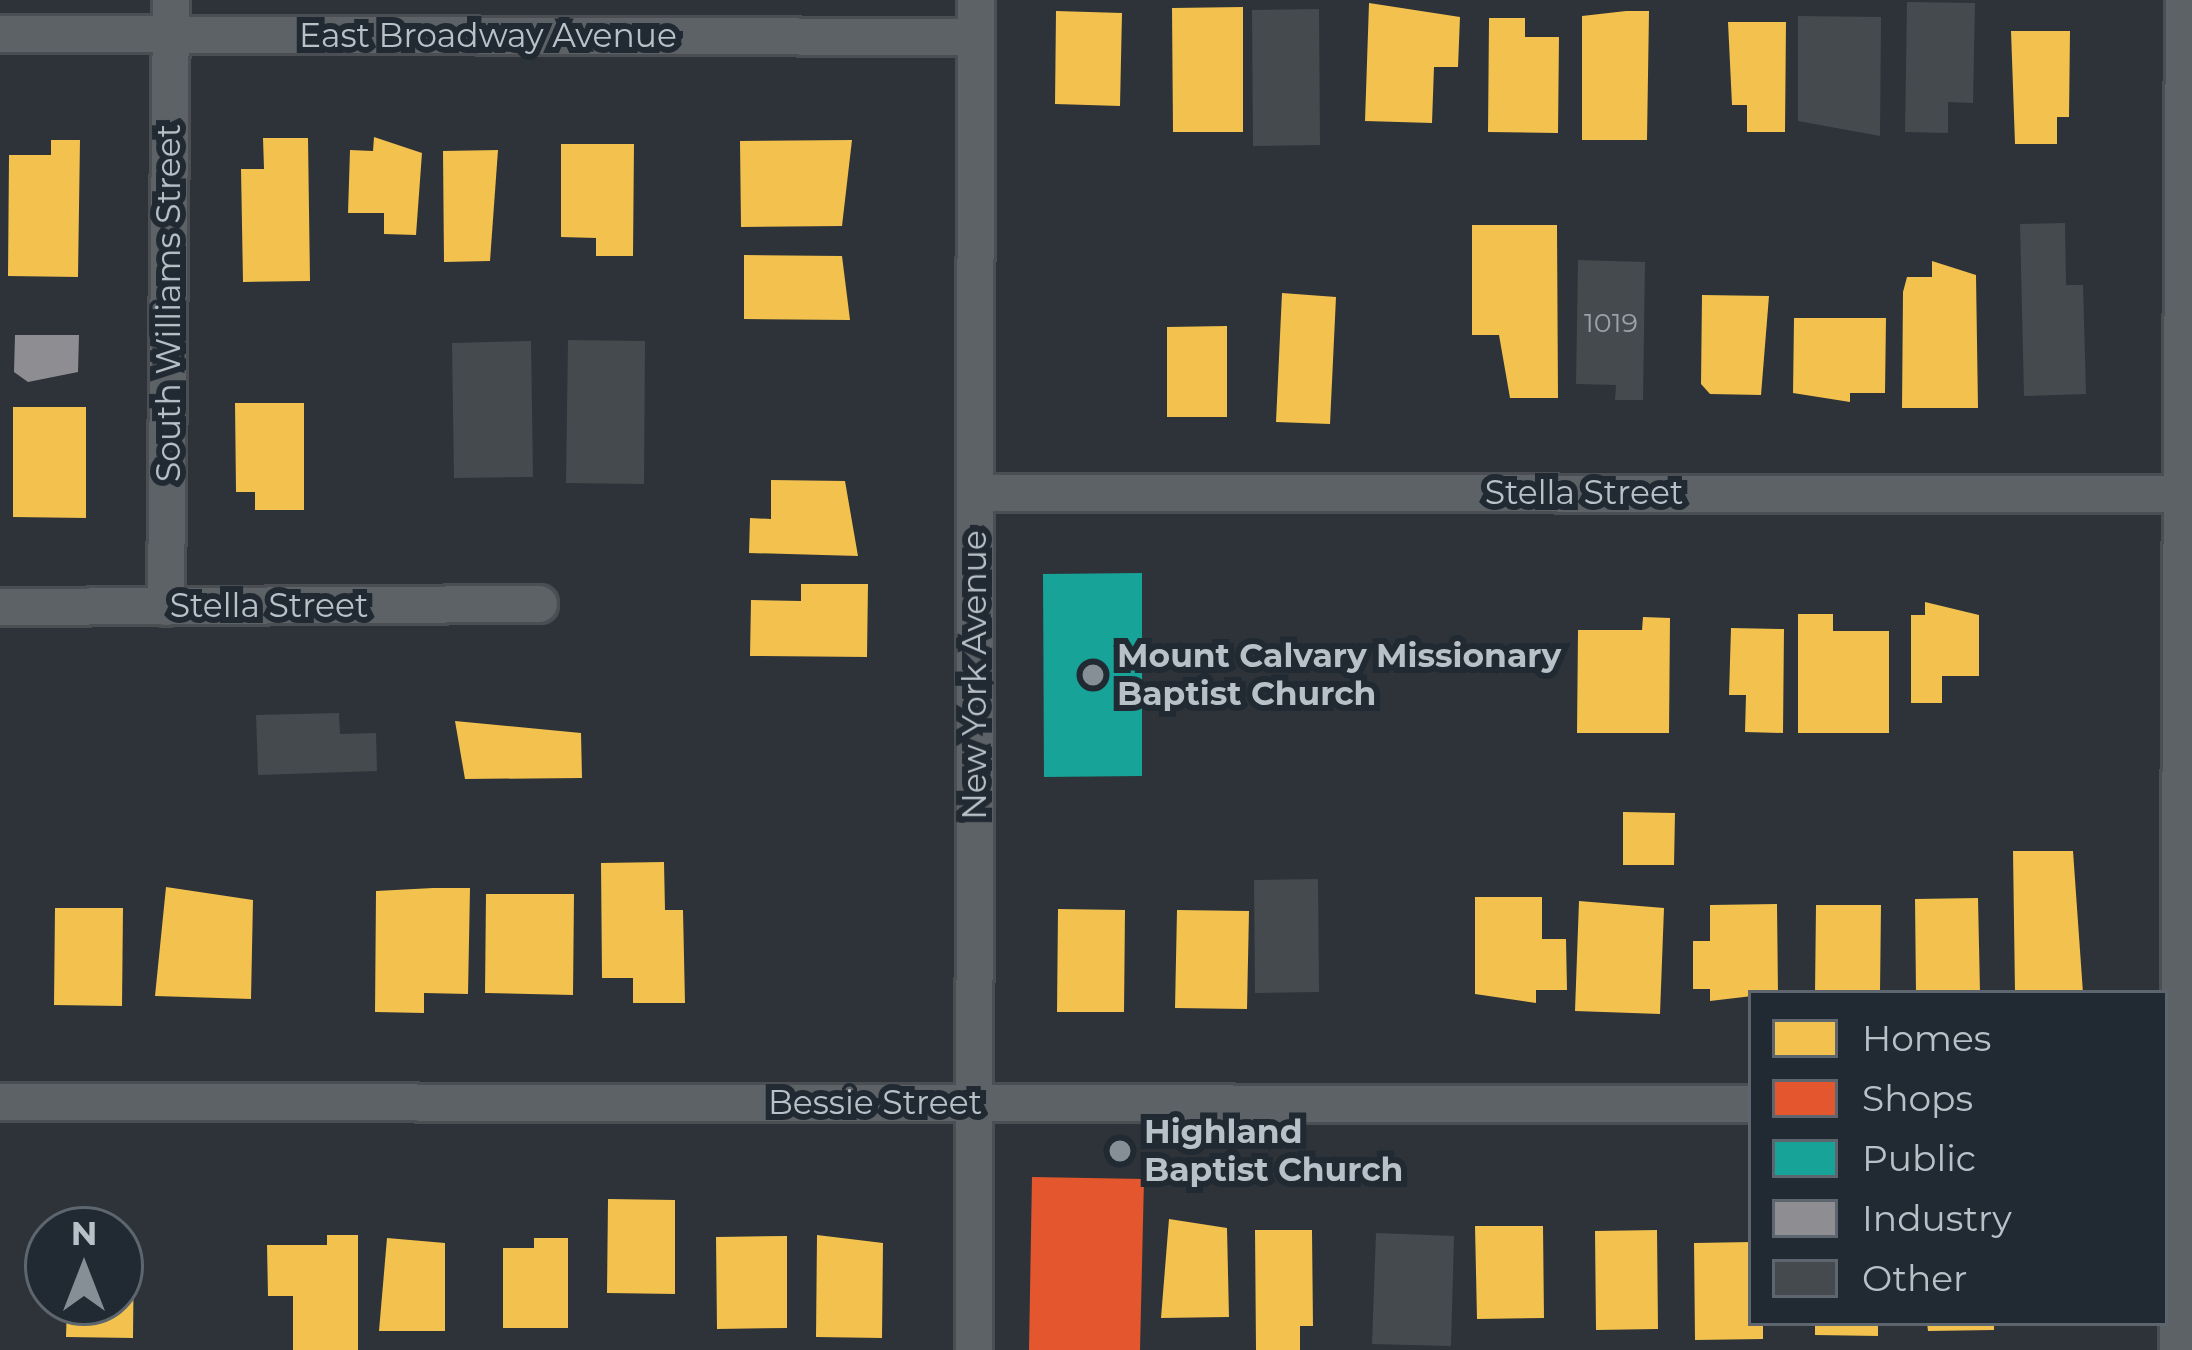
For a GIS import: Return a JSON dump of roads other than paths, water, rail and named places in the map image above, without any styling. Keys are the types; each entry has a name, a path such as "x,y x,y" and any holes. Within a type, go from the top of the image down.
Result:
{"street":[{"name":"New York Avenue","path":"974,1350 976,0"},
{"path":"2178,1350 2187,494 2184,0"},
{"name":"East Broadway Avenue","path":"0,34 171,18 976,38"},
{"name":"South Williams Street","path":"166,607 171,18"},
{"name":"Stella Street","path":"976,493 2187,494"},
{"name":"Stella Street","path":"0,607 539,604"},
{"name":"Bessie Street","path":"0,1102 1748,1104"}],"place":[{"name":"Mount Calvary Missionary Baptist Church","path":"1093,675"},
{"name":"Highland Baptist Church","path":"1120,1151"}]}
